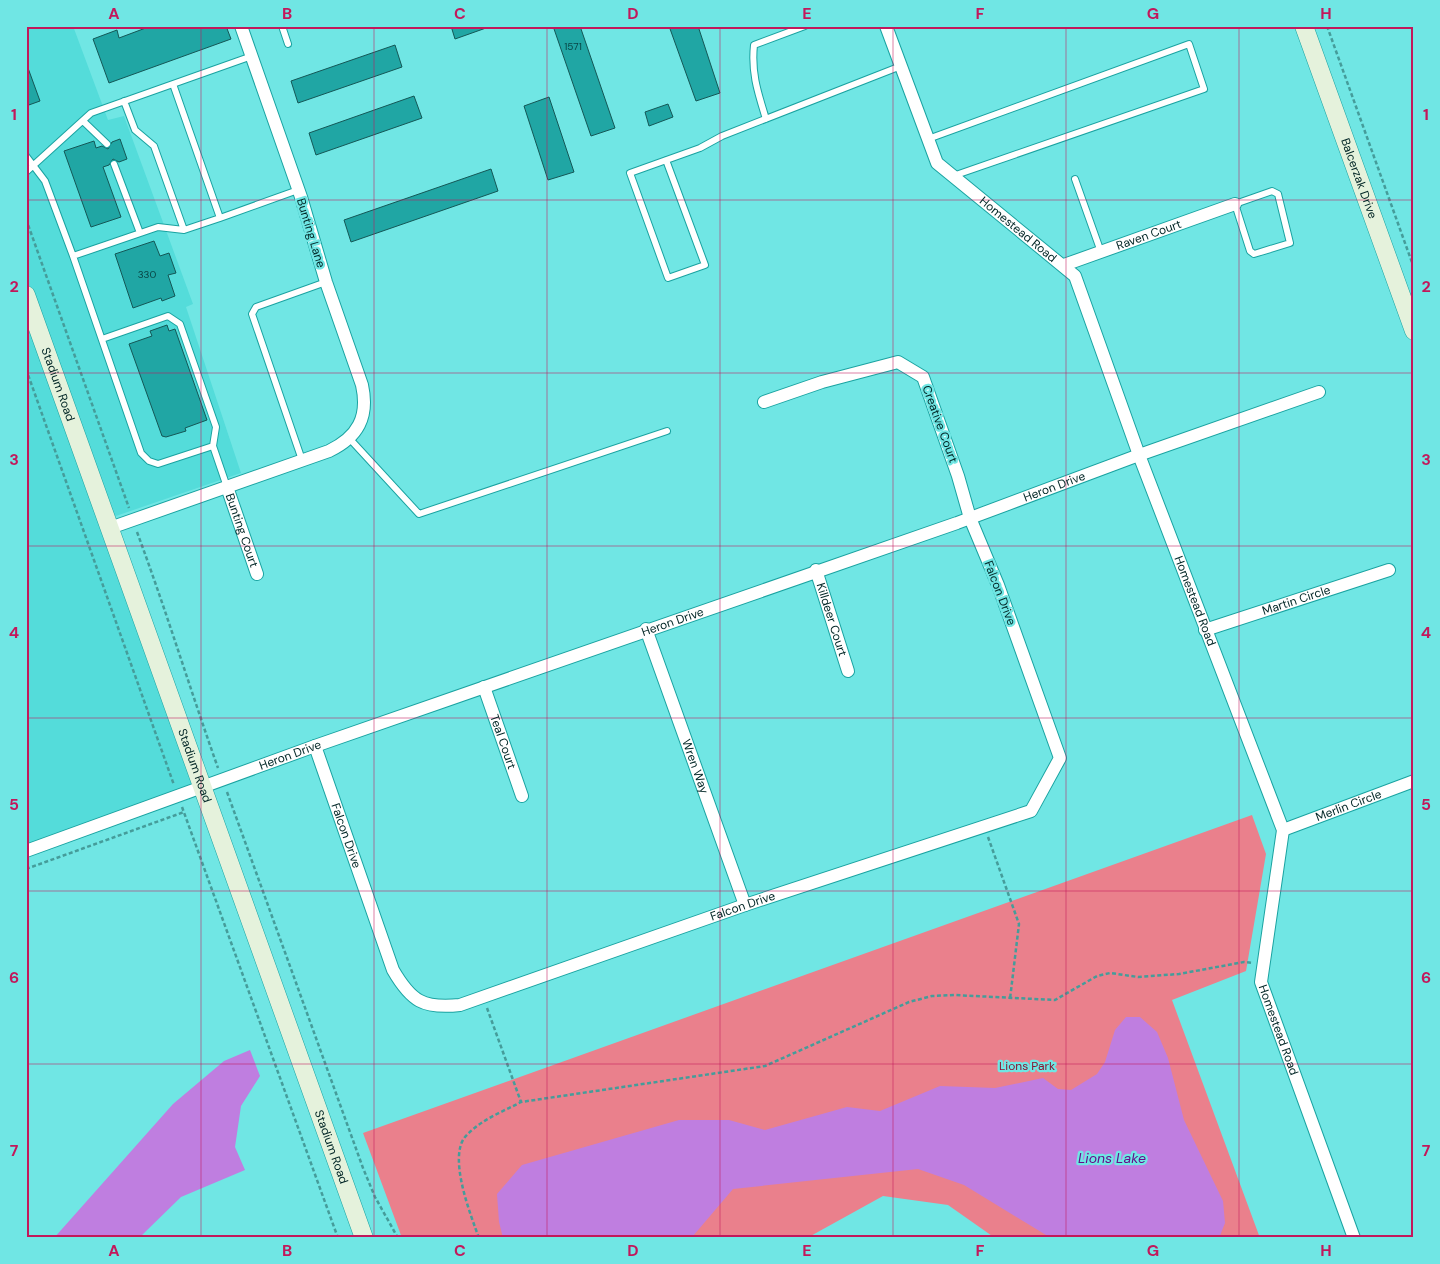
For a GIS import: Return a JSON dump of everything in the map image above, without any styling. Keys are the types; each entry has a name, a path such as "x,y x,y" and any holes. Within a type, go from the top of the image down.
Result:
{"street":[{"name":"Bunting Lane","path":"110,528 328,451 349,438 358,427 364,414 365,400 298,190 241,26"},
{"name":"Homestead Road","path":"886,26 937,164 1075,276 1139,455 1283,830 1261,982 1354,1238"},
{"name":"Balcerzak Drive","path":"1304,26 1414,331"},
{"name":"Raven Court","path":"1064,266 1234,204"},
{"name":"Stadium Road","path":"26,295 364,1238"},
{"name":"Creative Court","path":"764,402 822,382 898,362 923,377 958,476 970,518"},
{"name":"Heron Drive","path":"26,851 314,746 646,629 970,518 1139,455 1318,392"},
{"name":"Bunting Court","path":"227,487 257,574"},
{"name":"Falcon Drive","path":"314,746 393,970 404,988 421,1003 438,1008 460,1005 745,905 1031,810 1060,758 998,585 970,518"},
{"name":"Killdeer Court","path":"816,570 848,671"},
{"name":"Martin Circle","path":"1205,630 1389,570"},
{"name":"Wren Way","path":"646,629 745,905"},
{"name":"Teal Court","path":"484,687 522,796"},
{"name":"Merlin Circle","path":"1283,830 1414,781"}],"lane":[{"path":"282,26 288,44"},
{"path":"766,119 754,83 752,64 754,45 805,26"},
{"path":"928,139 1189,44 1204,88 952,176"},
{"path":"26,172 91,113 252,56"},
{"path":"666,160 705,265 668,278 630,173 666,160 700,148 722,136 901,66"},
{"path":"173,84 220,218"},
{"path":"124,101 135,130 154,146 184,230"},
{"path":"83,121 107,144"},
{"path":"26,156 45,180 145,458 152,463 158,464 213,446"},
{"path":"114,164 140,233"},
{"path":"1075,179 1101,252"},
{"path":"73,256 158,227 184,230 298,190"},
{"path":"1272,191 1276,192 1290,243 1254,254 1250,251 1234,204 1272,191"},
{"path":"302,460 252,314 256,307 326,282"},
{"path":"102,340 168,316 180,324 216,427 213,446 227,487"},
{"path":"349,438 419,514 667,430"}],"path":[{"path":"1327,26 1414,268"},
{"path":"26,219 178,644 182,667 362,1168 374,1197 398,1238"},
{"path":"26,369 338,1238"},
{"path":"26,869 184,812"},
{"path":"984,826 1018,924 1010,999"},
{"path":"479,1238 461,1189 460,1156 464,1138 485,1120 521,1102 765,1066 910,1002 932,996 954,995 1055,1000 1097,976 1110,973 1138,977 1178,974 1244,962 1264,965"},
{"path":"483,997 521,1102"}],"shaded area":[{"path":"26,26 73,26 108,120 124,116 193,304 186,307 241,473 113,517 202,787 26,851"}],"green space":[{"name":"Lions Park","path":"1252,815 1266,854 1246,971 1172,1000 1260,1238 995,1238 948,1205 883,1196 807,1238 402,1238 363,1133"}],"water":[{"name":"Lions Lake","path":"1126,1017 1140,1017 1157,1032 1168,1058 1184,1120 1223,1201 1225,1223 1219,1238 1051,1238 964,1185 918,1169 733,1189 693,1236 688,1238 503,1238 499,1222 497,1194 522,1165 679,1120 729,1120 765,1130 847,1107 880,1111 940,1086 995,1088 1043,1078 1058,1089 1071,1090 1097,1074 1105,1062 1115,1030"},
{"path":"250,1050 260,1076 241,1106 235,1147 245,1170 181,1197 139,1238 54,1238 173,1104 224,1061"}],"building":[{"path":"151,26 226,26 231,39 109,83 93,39 117,30 119,38"},
{"path":"451,26 486,26 486,28 455,39"},
{"path":"553,26 580,26 615,128 591,136"},
{"path":"669,26 698,26 720,93 696,101"},
{"path":"395,45 402,67 298,103 291,81"},
{"path":"28,68 40,101 26,106 26,69"},
{"path":"414,96 422,118 316,155 309,133"},
{"path":"549,97 574,172 548,180 524,106"},
{"path":"668,104 673,117 649,126 645,112"},
{"path":"120,139 127,159 119,162 113,159 109,165 103,167 121,217 91,227 64,151 94,141 96,148 102,146 108,149 112,142"},
{"path":"491,169 498,191 351,242 344,220"},
{"path":"154,241 160,256 169,253 176,273 168,275 175,296 162,301 161,298 133,308 115,254"},
{"path":"167,325 169,331 175,329 207,420 185,428 186,431 166,437 162,436 129,344 152,336 150,331"}]}
